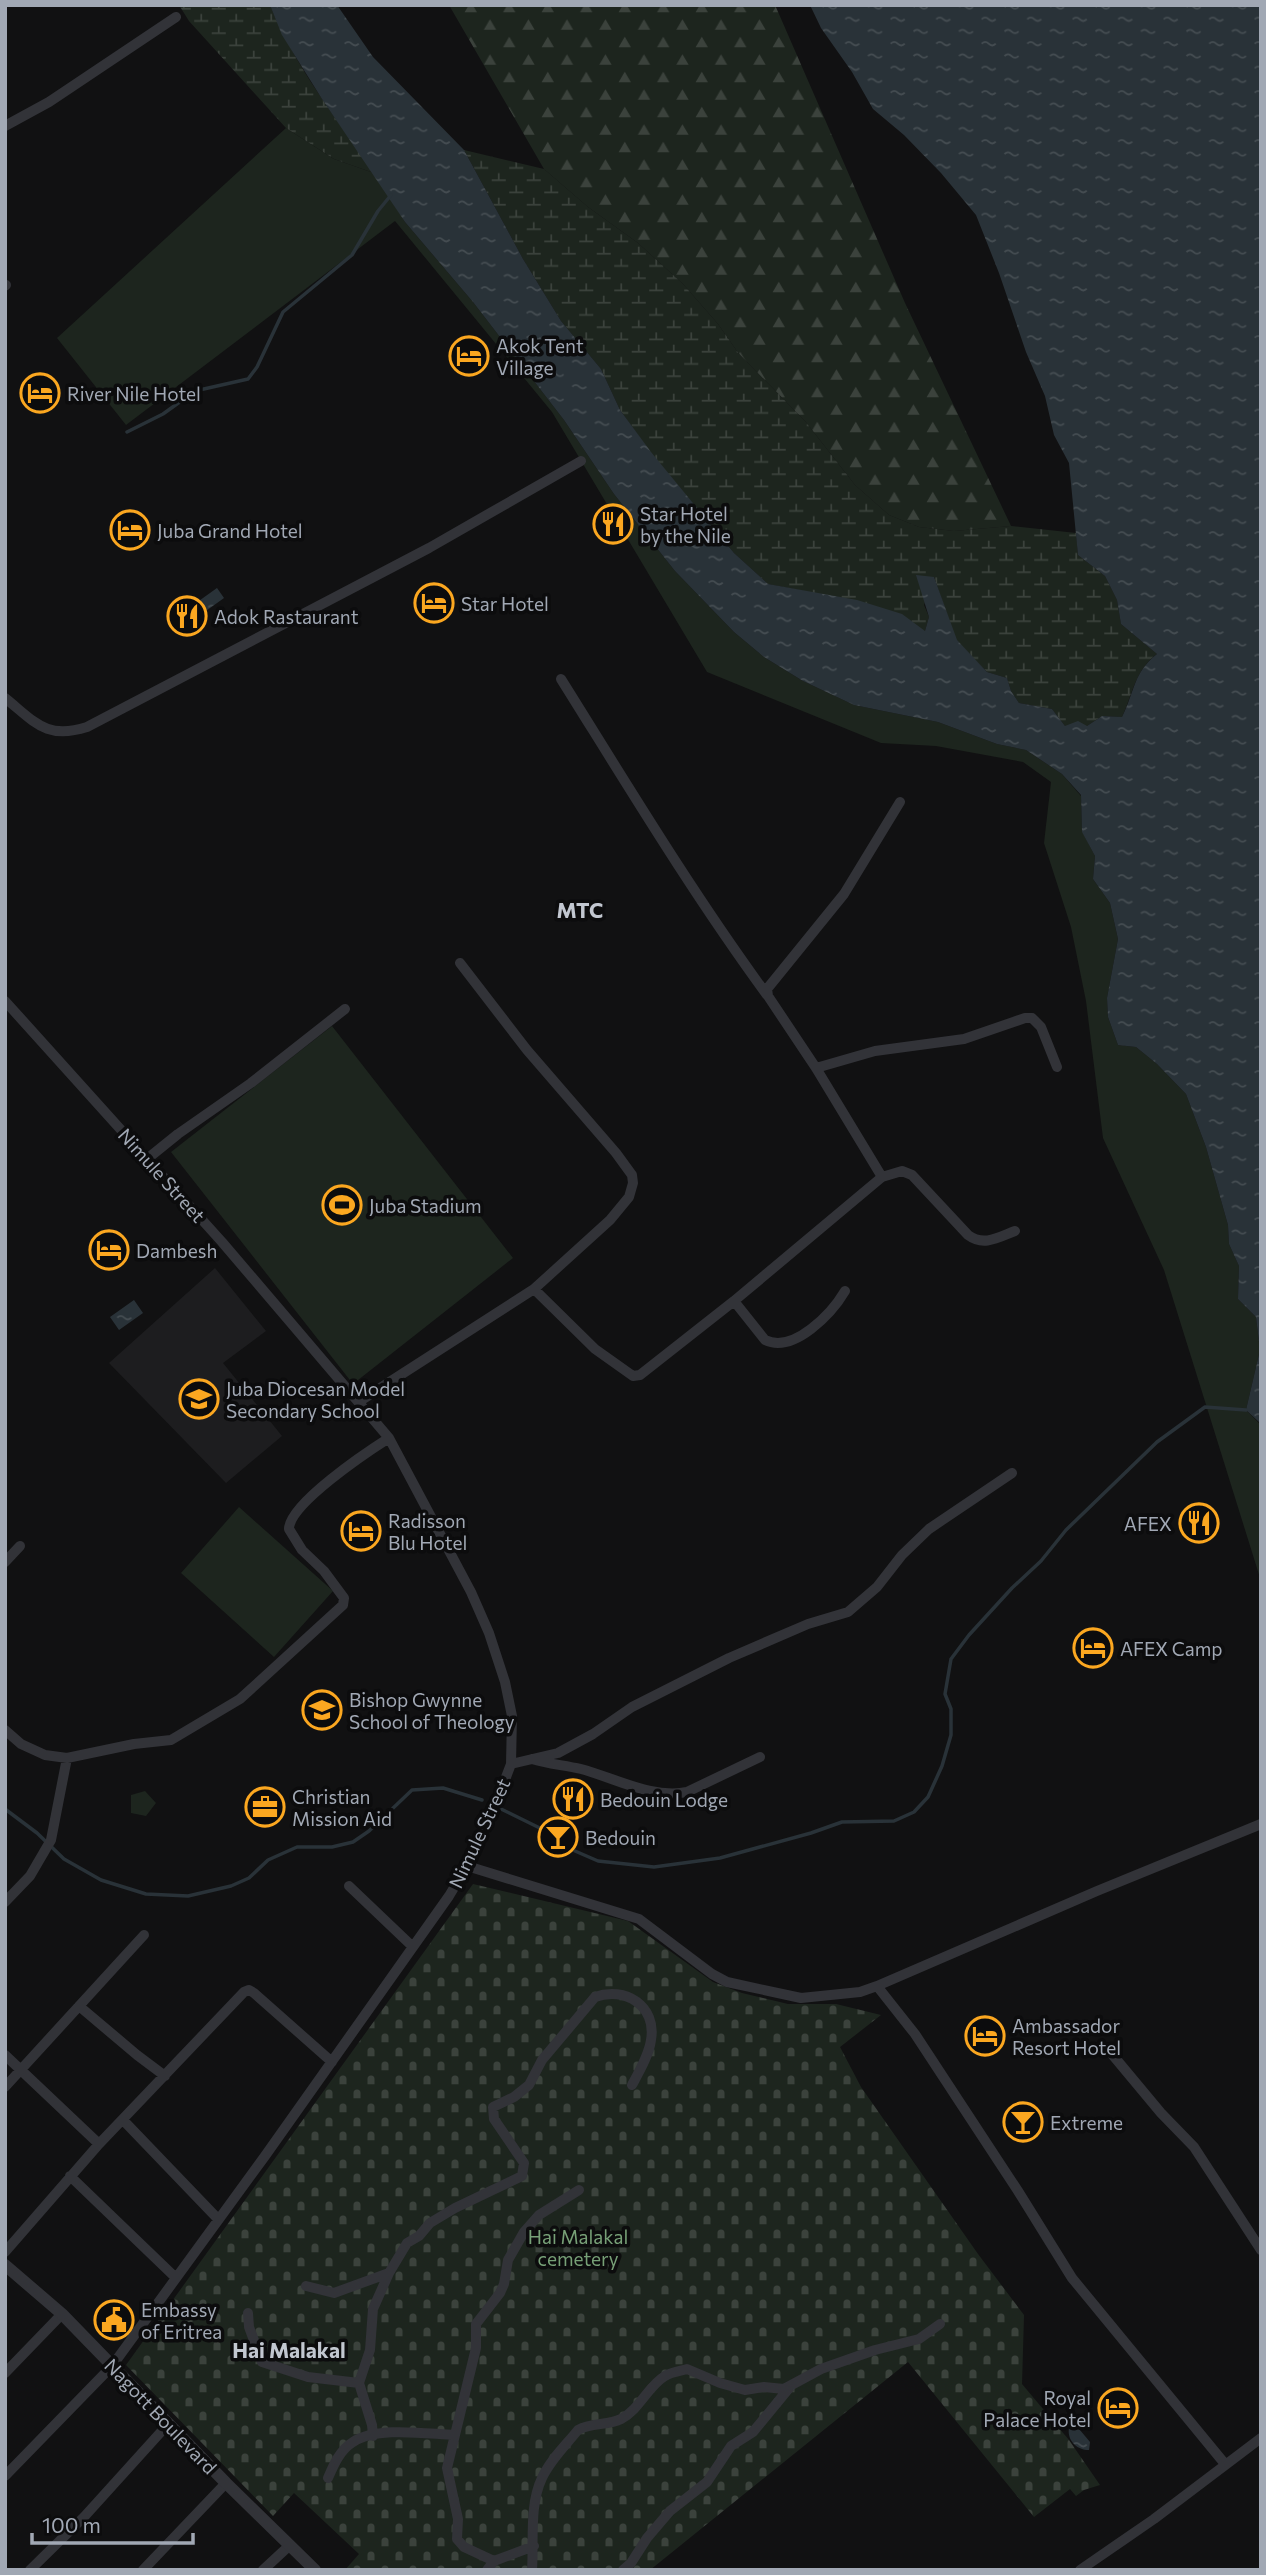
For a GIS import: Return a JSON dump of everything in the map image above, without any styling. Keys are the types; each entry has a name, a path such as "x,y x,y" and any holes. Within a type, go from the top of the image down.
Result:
{"street":[{"path":"5,126 49,102 176,17"},
{"path":"5,698 51,731 62,733 86,727 429,548 581,461"},
{"path":"561,679 635,798 816,1068 882,1177"},
{"path":"768,996 767,989 844,894 900,802"},
{"path":"360,1401 534,1289 610,1220 629,1197 632,1175 527,1050 460,963"},
{"name":"Nimule Street","path":"5,1001 147,1159 389,1437 471,1592 489,1633 505,1682 512,1716 511,1764 495,1806 467,1866 414,1947 112,2366 5,2476"},
{"path":"147,1159 251,1083 345,1009"},
{"path":"816,1068 875,1051 964,1039 1025,1018 1032,1018 1041,1027 1057,1067"},
{"path":"534,1289 595,1349 633,1376 640,1375 734,1301 882,1177 902,1171 912,1175 968,1235 979,1242 1015,1231"},
{"path":"734,1301 765,1340 782,1343 819,1323 836,1307 845,1291"},
{"path":"5,1730 21,1744 45,1755 67,1758 134,1744 171,1740 240,1699 343,1605 344,1598 324,1571 302,1550 289,1529 289,1523 316,1492 389,1437"},
{"path":"511,1764 558,1753 593,1734 632,1707 729,1658 808,1624 848,1612 877,1587 902,1555 929,1529 1012,1473"},
{"path":"5,1562 20,1546"},
{"path":"532,1759 596,1773 640,1788 676,1794 760,1757"},
{"path":"5,1902 30,1875 51,1840 67,1758"},
{"path":"467,1866 639,1919 712,1974 727,1982 801,1998 860,1993 1261,1824"},
{"path":"349,1886 414,1947"},
{"path":"5,2087 144,1935"},
{"path":"877,1986 915,2034 1072,2278 1226,2464"},
{"path":"5,2252 99,2144 244,1992 248,1990 254,1993 332,2062"},
{"path":"373,2436 359,2384 370,2350 373,2309 389,2273 407,2243 419,2236 430,2223 522,2176 524,2163 494,2119 493,2107 514,2097 529,2085 548,2051 595,1997 606,1993 633,1998 645,2009 651,2026 651,2043 632,2085"},
{"path":"79,2006 137,2056 165,2076"},
{"path":"1111,2053 1161,2113 1194,2147 1261,2250"},
{"path":"5,2055 99,2144"},
{"path":"122,2120 218,2219"},
{"path":"70,2176 176,2278"},
{"path":"494,2561 464,2547 457,2539 456,2502 447,2468 476,2348 476,2324 504,2284 506,2266 513,2250 539,2215 579,2190"},
{"name":"Nagott Boulevard","path":"5,2265 62,2314 226,2483 315,2570"},
{"path":"306,2286 334,2293 389,2273"},
{"path":"247,2313 249,2327 262,2362 271,2367 308,2376 359,2384"},
{"path":"5,2373 62,2314"},
{"path":"623,2570 670,2511 707,2482 731,2446 753,2432 791,2387 821,2369 919,2339 940,2324"},
{"path":"532,2570 537,2490 542,2477 578,2430 613,2422 625,2416 641,2403 664,2377 687,2369 745,2390 791,2387"},
{"path":"30,2570 84,2517 169,2423"},
{"path":"328,2477 338,2456 354,2441 412,2432 455,2435"},
{"path":"1080,2570 1154,2519 1261,2438"},
{"path":"143,2570 226,2483"},
{"path":"263,2570 290,2545"},
{"path":"486,2570 494,2561 534,2546"},
{"path":"1094,2560 1101,2570"}],"shaded area":[{"name":"Juba Diocesan Model Secondary School","path":"215,1268 266,1331 223,1363 282,1436 226,1483 109,1363"}],"green space":[{"path":"179,5 270,5 304,71 374,173 334,159 286,128 189,21"},
{"path":"449,5 775,5 905,303 1011,526 954,531 919,527 889,515 855,485 805,421 739,354 718,324 683,284 638,243 588,207 544,169"},
{"path":"286,128 334,159 374,173 405,222 473,302 564,420 614,494 675,571 734,632 764,657 803,681 854,705 938,722 997,744 1026,750 1062,774 1081,796 1082,831 1095,856 1093,879 1110,903 1118,939 1107,998 1108,1017 1118,1045 1136,1047 1186,1094 1206,1147 1228,1225 1229,1244 1239,1266 1238,1299 1256,1317 1260,1350 1246,1410 1259,1423 1261,1432 1261,1581 1164,1270 1103,1138 1086,1001 1071,927 1044,843 1051,782 1023,762 936,746 881,743 707,672 552,412 395,221 126,425 57,338"},
{"path":"464,150 544,169 588,207 638,243 683,284 718,324 739,354 805,421 855,485 889,515 919,527 954,531 1011,526 1076,533 1078,555 1105,576 1117,600 1121,624 1157,654 1144,667 1135,682 1122,717 1102,716 1087,726 1065,726 1052,709 1019,703 1007,678 987,672 956,640 934,577 924,605 929,617 925,631 809,592 768,584 734,553 651,453 620,410 601,369 561,321 523,259"},
{"name":"Juba Stadium","path":"332,1026 513,1258 353,1384 171,1152"},
{"path":"239,1507 333,1591 274,1657 181,1573"},
{"path":"145,1791 156,1803 146,1816 131,1813 131,1795"},
{"name":"Hai Malakal cemetery","path":"473,1884 628,1921 713,1982 742,1993 788,2004 836,2004 881,2015 840,2047 861,2087 1024,2315 1022,2384 1069,2440 1100,2485 1084,2490 1076,2496 1070,2489 1034,2517 908,2362 650,2570 345,2570 359,2554 294,2493 273,2516 126,2365"}],"water":[{"path":"270,5 337,5 373,57 464,150 523,259 561,321 601,369 620,410 734,553 768,584 857,600 902,614 925,631 929,617 916,575 934,577 957,640 987,672 1007,678 1019,703 1052,709 1065,726 1078,721 1087,726 1102,716 1122,717 1139,675 1157,654 1121,624 1117,600 1105,576 1078,555 1069,463 1054,435 1045,396 976,215 941,173 904,135 873,109 852,72 821,28 810,5 1261,5 1261,1432 1259,1422 1246,1410 1260,1350 1256,1317 1238,1299 1239,1266 1229,1244 1228,1225 1206,1147 1186,1094 1136,1047 1118,1045 1108,1017 1107,998 1118,939 1110,903 1093,879 1095,856 1082,832 1081,795 1062,774 1026,750 997,744 938,722 854,705 803,681 764,657 734,632 675,571 614,494 564,420 473,302 405,222 282,35"},
{"path":"217,588 224,598 203,613 196,603"},
{"path":"134,1300 143,1313 119,1330 110,1317"},
{"path":"1074,2423 1090,2442 1089,2450 1079,2448 1072,2442 1069,2429 1070,2424"}],"waterway":[{"path":"127,432 163,414 195,391 248,379 257,367 283,312 352,255 378,211 391,195"},
{"path":"575,1851 598,1861 654,1867 720,1858 842,1822 894,1821 914,1812 928,1797 942,1766 951,1735 951,1709 945,1694 951,1659 969,1635 1041,1561 1066,1530 1157,1442 1205,1407 1246,1410"},
{"path":"5,1809 37,1833 64,1859 101,1880 146,1894 188,1896 231,1886 249,1878 268,1860 297,1847 332,1847 353,1842 369,1831 412,1790 443,1788 482,1800"},
{"path":"497,1807 554,1835 567,1845"}],"place":[{"name":"Akok Tent Village","path":"469,356"},
{"name":"River Nile Hotel","path":"40,393"},
{"name":"Star Hotel by the Nile","path":"613,524"},
{"name":"Juba Grand Hotel","path":"130,530"},
{"name":"Star Hotel","path":"434,603"},
{"name":"Adok Rastaurant","path":"187,616"},
{"name":"Juba Stadium","path":"342,1205"},
{"name":"Dambesh","path":"109,1250"},
{"name":"Juba Diocesan Model Secondary School","path":"199,1399"},
{"name":"AFEX","path":"1199,1523"},
{"name":"Radisson Blu Hotel","path":"361,1531"},
{"name":"AFEX Camp","path":"1093,1648"},
{"name":"Bishop Gwynne School of Theology","path":"322,1710"},
{"name":"Bedouin Lodge","path":"573,1799"},
{"name":"Christian Mission Aid","path":"265,1807"},
{"name":"Bedouin","path":"558,1837"},
{"name":"Ambassador Resort Hotel","path":"985,2036"},
{"name":"Extreme","path":"1023,2122"},
{"name":"Embassy of Eritrea","path":"114,2320"},
{"name":"Royal Palace Hotel","path":"1118,2408"}],"district":[{"name":"MTC","path":"580,909"},
{"name":"Hai Malakal","path":"289,2349"}]}
